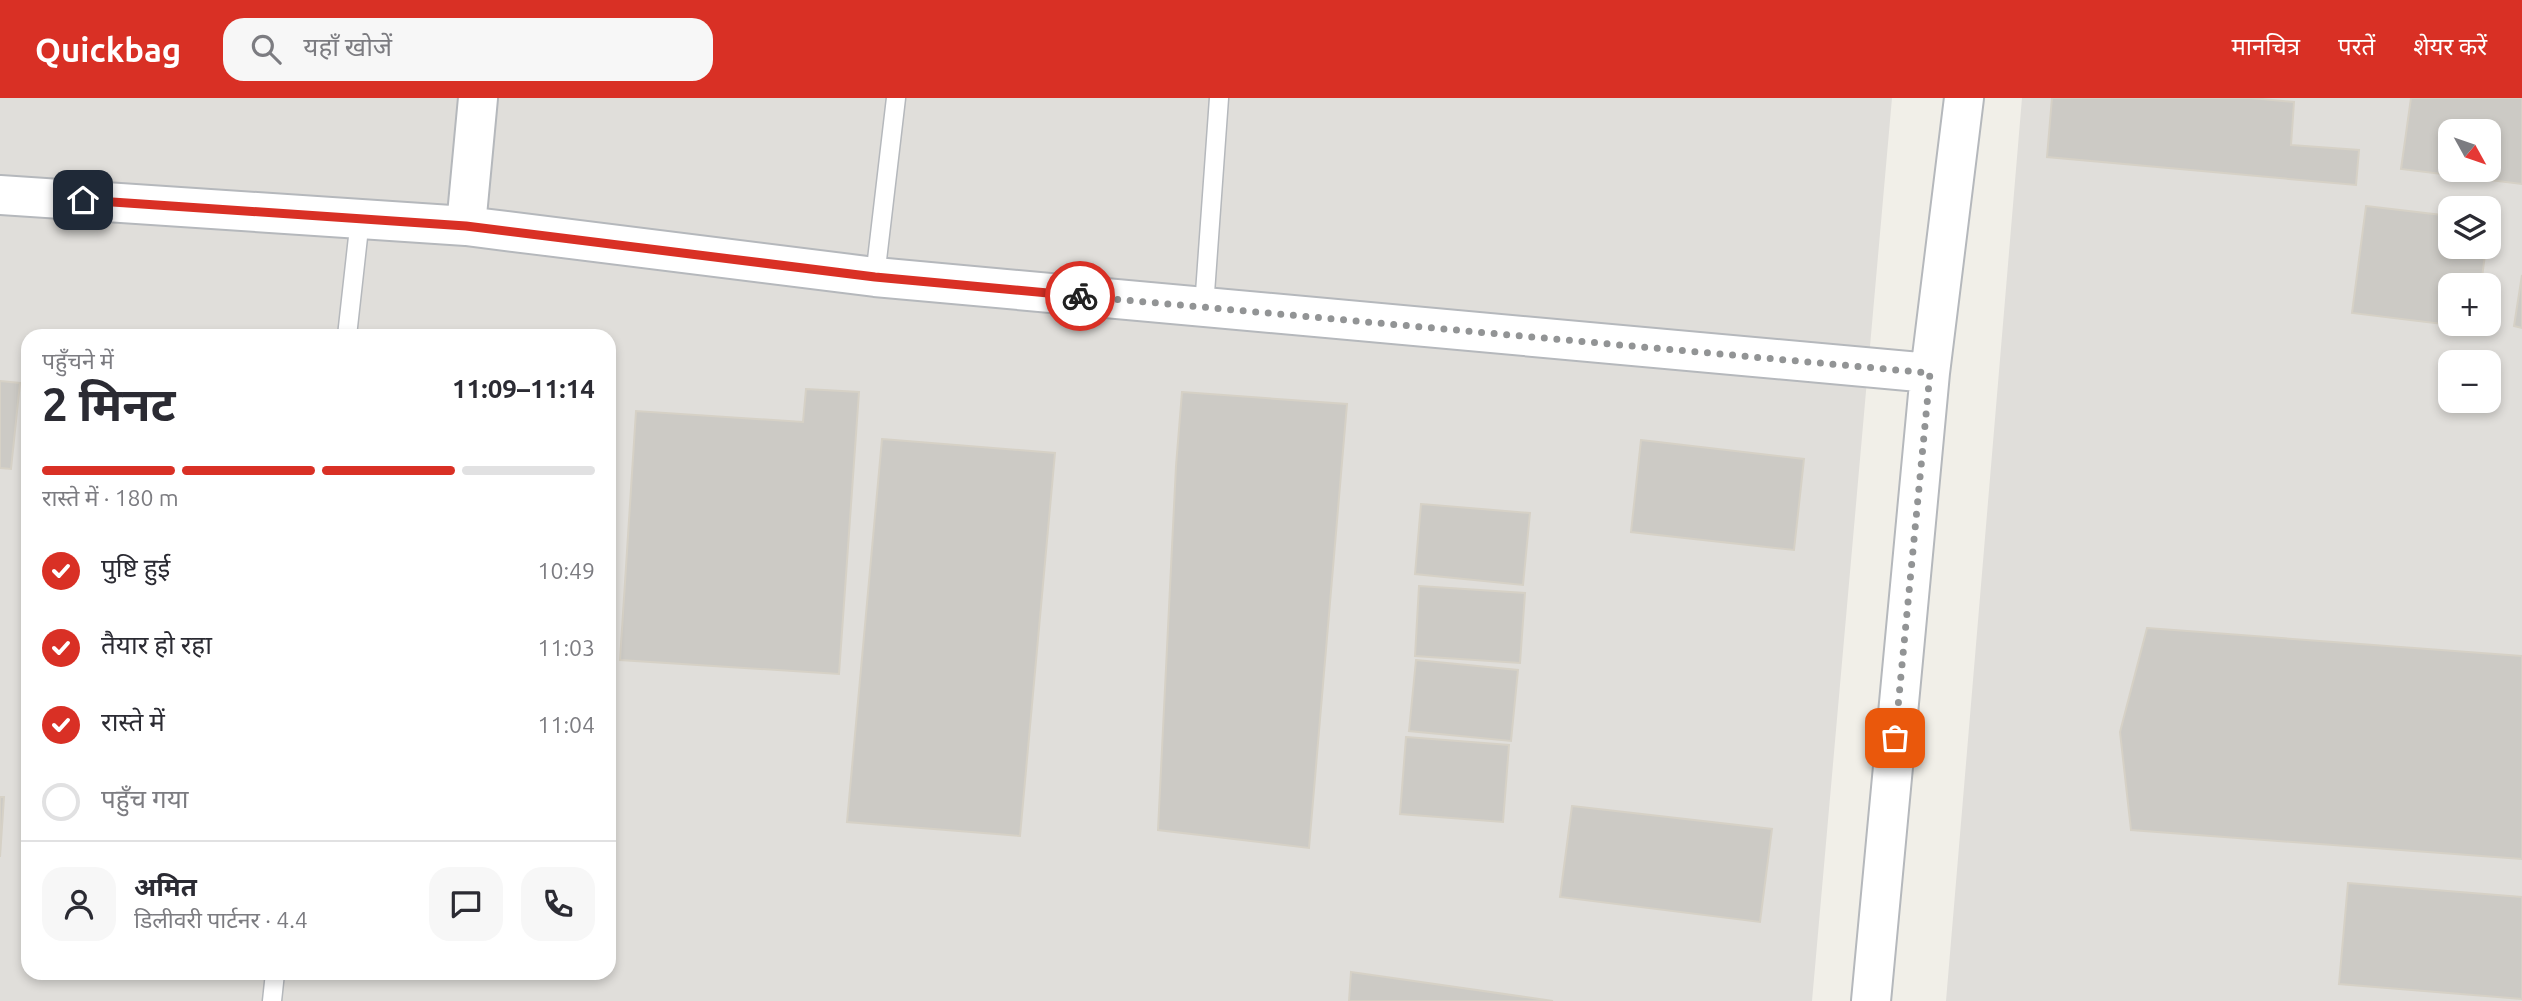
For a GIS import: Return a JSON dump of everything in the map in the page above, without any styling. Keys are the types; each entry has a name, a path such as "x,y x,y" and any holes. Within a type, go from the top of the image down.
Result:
{"street":[{"path":"466,226 478,98"},
{"path":"1871,1001 1930,373 1964,98"},
{"path":"0,195 466,226 875,277 1930,373"}],"lane":[{"path":"875,277 896,98"},
{"path":"1204,307 1219,98"},
{"path":"348,329 360,219"},
{"path":"272,1001 274,980"}],"shaded area":[{"path":"0,98 1892,98 1812,1001 0,1001"},
{"path":"2022,98 2522,98 2522,1001 1946,1001"}],"building":[{"path":"2052,98 2251,98 2294,102 2291,145 2359,150 2356,185 2047,157"},
{"path":"2411,98 2522,98 2522,184 2501,181 2501,119 2438,119 2438,174 2401,169"},
{"path":"2366,206 2438,215 2438,259 2484,259 2483,273 2438,273 2438,323 2352,313"},
{"path":"2522,275 2522,328 2514,326"},
{"path":"0,381 20,383 11,469 0,468"},
{"path":"806,389 859,392 839,674 620,660 636,411 803,422"},
{"path":"1182,392 1347,404 1309,848 1158,830"},
{"path":"882,439 1055,453 1020,836 847,822"},
{"path":"1641,440 1804,459 1794,550 1631,532"},
{"path":"1421,504 1530,513 1523,585 1415,574"},
{"path":"1419,586 1525,593 1520,663 1415,656"},
{"path":"2147,628 2522,656 2522,859 2131,830 2120,732"},
{"path":"1416,660 1518,670 1511,741 1409,731"},
{"path":"1406,737 1509,745 1503,822 1400,814"},
{"path":"0,797 4,797 0,857"},
{"path":"1572,806 1772,829 1760,922 1560,897"},
{"path":"2348,883 2522,897 2522,999 2339,984"},
{"path":"1351,972 1553,1001 1349,1001"}],"way so far":[{"path":"1080,296 1930,373 1895,738"}],"route":[{"path":"83,200 466,226 875,277 1080,296"}]}
